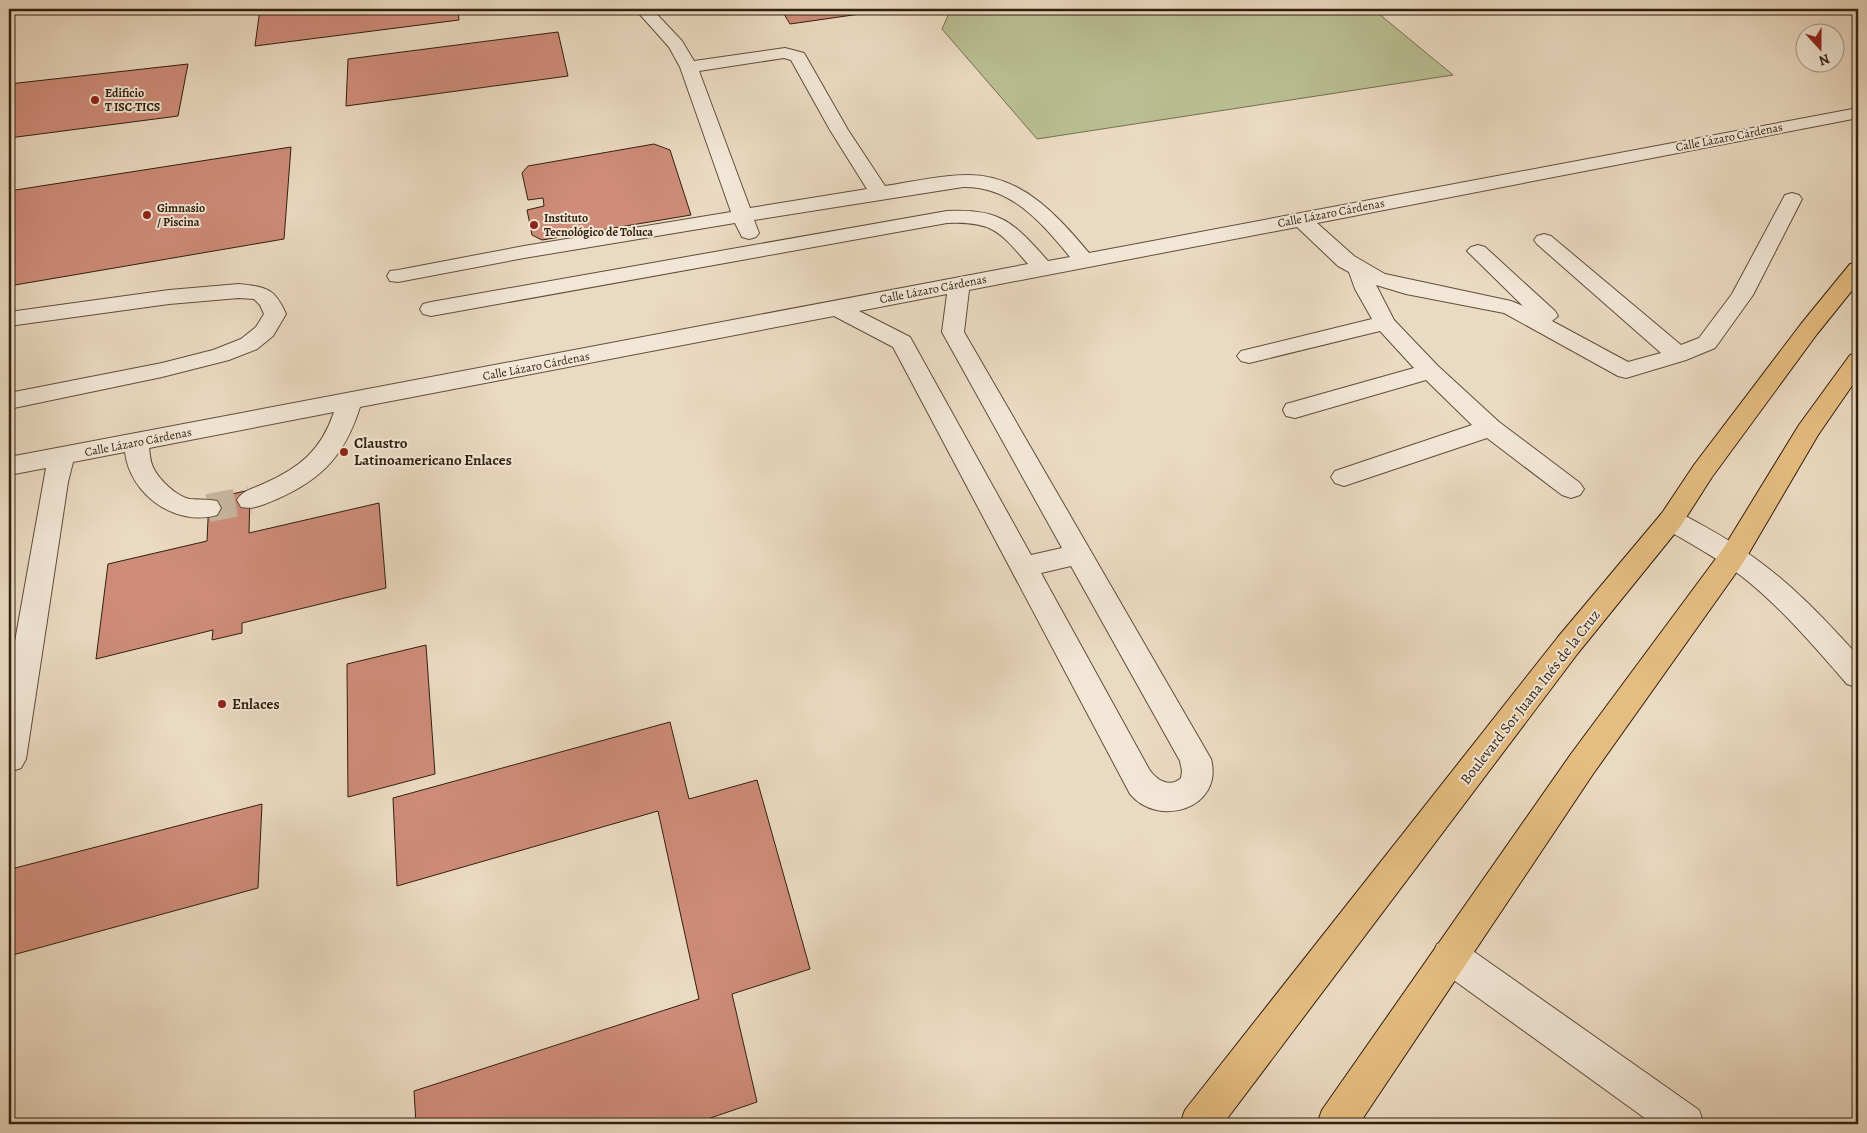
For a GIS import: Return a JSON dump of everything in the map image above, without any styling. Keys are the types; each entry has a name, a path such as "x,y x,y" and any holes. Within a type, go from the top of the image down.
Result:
{"main road":[{"name":"Boulevard Sor Juana Inés de la Cruz","path":"1199,1124 1568,645 1671,520 1703,471 1780,368 1858,269"},
{"path":"1336,1124 1582,764 1733,556 1808,430 1858,360"}],"street":[{"path":"643,9 676,45 689,67 744,216 754,251"},
{"path":"689,67 785,53 798,57 839,130 878,193"},
{"name":"Calle Lázaro Cárdenas","path":"9,466 1858,112"},
{"path":"398,276 524,252 878,193 973,180 989,183 1015,192 1032,203 1044,213 1084,260"},
{"path":"1301,219 1346,261 1377,279 1406,287 1511,308 1626,371 1678,355 1707,343 1742,294 1792,199"},
{"path":"431,310 924,220 968,215 992,220 1005,227 1043,268"},
{"path":"1544,240 1678,355"},
{"path":"1478,251 1572,340"},
{"path":"1359,270 1366,289 1385,323 1430,371 1490,428 1570,489"},
{"path":"836,308 902,342 1138,779 1145,788 1153,793 1166,797 1184,794 1196,784 1199,776 1200,769 1195,759 953,332 959,284"},
{"path":"9,319 169,296 239,291 260,293 270,302 275,314 265,331 249,344 221,355 143,374 9,401"},
{"path":"1249,356 1385,323"},
{"path":"1295,410 1430,371"},
{"path":"250,500 285,486 326,454 343,425 350,402"},
{"path":"1344,477 1490,428"},
{"path":"136,442 139,465 147,479 169,502 187,508 208,508"},
{"path":"10,759 55,482 62,456"},
{"path":"1671,520 1733,556 1772,587 1858,676"},
{"path":"1023,567 1079,554"},
{"path":"1450,956 1685,1124"}],"green space":[{"path":"951,9 1373,9 1453,75 1037,139 942,29"}],"building":[{"path":"260,9 458,9 459,20 255,46"},
{"path":"781,9 895,9 790,24"},
{"path":"558,32 568,76 346,106 348,59"},
{"name":"Edificio T ISC-TICS","path":"188,64 178,116 9,138 9,84"},
{"path":"654,144 670,150 691,215 542,240 532,235 527,210 544,206 543,198 528,200 522,173 528,166"},
{"name":"Gimnasio / Piscina","path":"291,147 284,239 9,286 9,191"},
{"path":"250,490 249,533 379,503 386,588 242,623 242,633 212,640 213,630 96,659 108,564 207,541 209,499"},
{"path":"426,645 435,774 348,797 347,664"},
{"path":"670,722 689,799 757,780 810,969 732,994 757,1102 693,1124 416,1124 414,1091 699,999 658,811 397,886 393,798"},
{"path":"262,804 258,888 9,956 9,903 15,868"}],"tunnel":[{"path":"208,508 250,500"}],"place":[{"name":"Edificio T ISC-TICS","path":"95,100"},
{"name":"Gimnasio / Piscina","path":"147,215"},
{"name":"Instituto Tecnológico de Toluca","path":"534,225"},
{"name":"Claustro Latinoamericano Enlaces","path":"344,452"},
{"name":"Enlaces","path":"222,704"}]}
